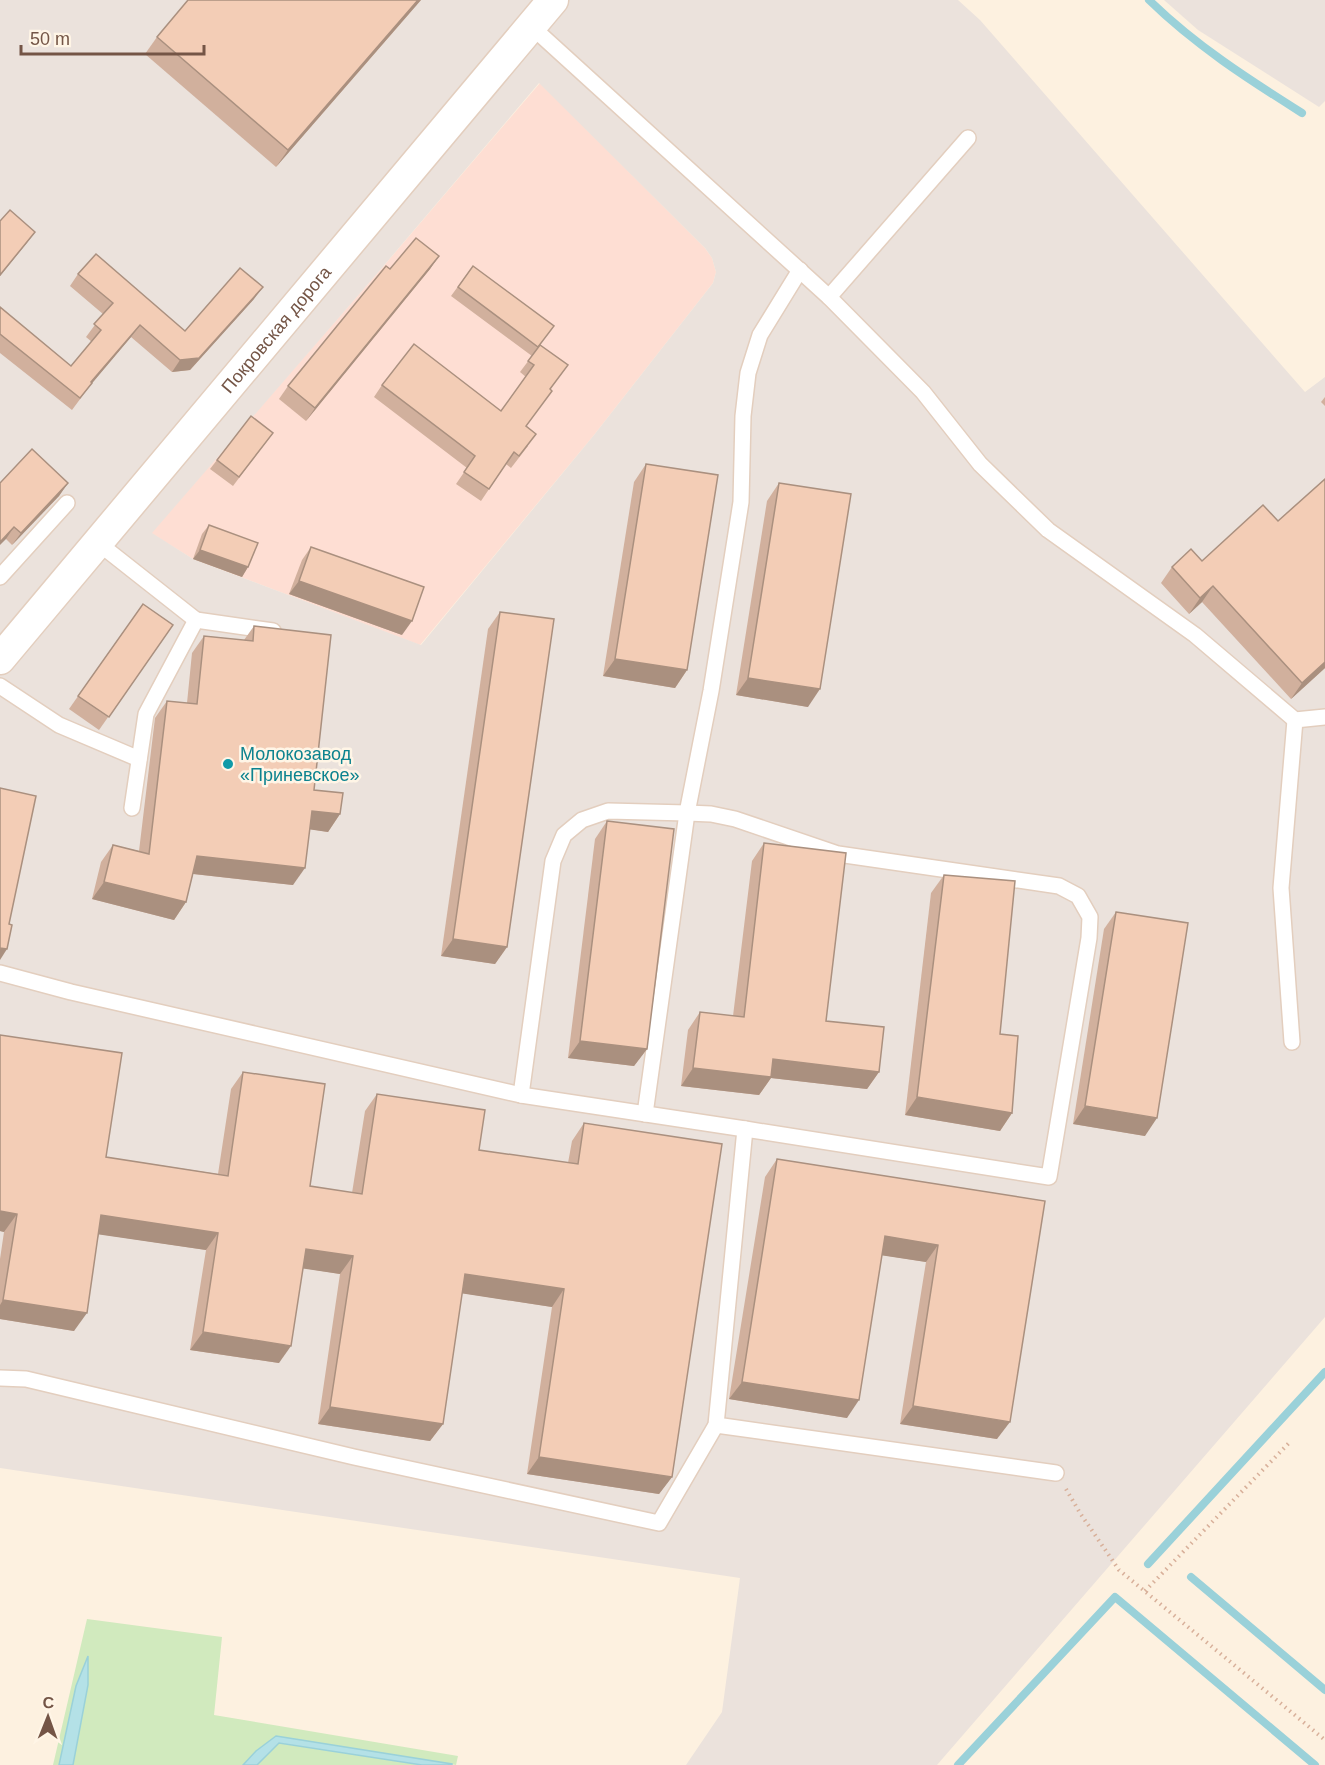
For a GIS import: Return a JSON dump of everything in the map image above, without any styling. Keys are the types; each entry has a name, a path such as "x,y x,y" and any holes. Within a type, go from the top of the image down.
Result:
{"street":[{"name":"Покровская дорога","path":"1,655 553,0"}],"lane":[{"path":"531,26 829,297 923,392 980,464 1048,530 1195,635 1295,720 1325,717"},
{"path":"829,297 968,138"},
{"path":"645,1114 687,813 711,691 741,502 743,416 748,373 760,335 800,270"},
{"path":"0,577 67,503"},
{"path":"97,542 196,620 287,633"},
{"path":"132,808 146,714 196,620"},
{"path":"0,686 59,725 139,759"},
{"path":"1292,1042 1281,888 1295,720"},
{"path":"0,973 71,992 521,1095 1049,1177 1089,938 1090,917 1078,896 1059,886 838,854 735,819 711,814 608,811 582,820 564,835 553,861 521,1095"},
{"path":"0,1378 26,1378 354,1457 659,1523 716,1425 745,1129"},
{"path":"716,1425 1056,1473"}],"path":[{"path":"1145,1591 1289,1443"},
{"path":"1056,1473 1119,1570 1325,1740"}],"shaded area":[{"path":"0,0 958,0 980,20 1305,392 1325,377 1325,1317 937,1765 686,1765 722,1712 740,1578 0,1468","holes":["539,83 705,248 712,258 716,272 713,283 594,435 421,645 193,559 152,533"]},
{"path":"1164,0 1325,0 1325,101 1319,107 1198,30"},
{"path":"540,83 705,248 712,258 716,272 713,283 594,435 420,645 193,559 151,533 381,269"}],"green space":[{"path":"87,1619 222,1637 214,1715 458,1756 456,1765 276,1736 256,1751 243,1765 73,1765 88,1685 76,1686 59,1765 53,1765"},
{"path":"278,1743 422,1765 257,1765"}],"water":[{"path":"88,1656 88,1685 73,1765 59,1765 76,1686"},
{"path":"276,1736 452,1765 422,1765 279,1743 257,1765 243,1765 256,1751"}],"building":[{"path":"188,0 418,0 288,150 157,37"},
{"path":"10,210 35,232 0,275 0,221"},
{"path":"416,238 439,256 315,408 288,386 386,266 390,269"},
{"path":"96,254 185,331 240,268 263,287 199,358 180,360 140,325 80,398 0,334 0,307 71,366 101,330 94,324 113,303 78,274"},
{"path":"473,266 554,326 538,347 458,287"},
{"path":"414,344 501,411 534,365 528,361 540,345 568,365 526,426 536,434 519,456 514,452 489,489 464,472 475,456 382,385"},
{"path":"251,416 273,433 239,477 217,460"},
{"path":"32,449 68,483 21,533 14,527 0,542 0,483"},
{"path":"646,464 718,475 687,670 615,659"},
{"path":"1325,479 1325,662 1302,683 1213,586 1200,598 1172,567 1191,549 1202,561 1263,505 1278,521"},
{"path":"779,483 851,494 820,689 748,678"},
{"path":"209,525 258,543 248,567 200,550"},
{"path":"311,547 424,587 412,621 299,581"},
{"path":"143,604 173,625 109,717 78,696"},
{"path":"500,612 554,619 507,947 453,939"},
{"name":"Молокозавод «Приневское»","path":"254,626 331,635 314,790 343,793 340,814 312,811 305,868 197,856 186,902 104,882 113,845 149,854 167,701 197,704 204,636 253,641"},
{"path":"0,788 36,796 9,924 12,925 7,949 0,948"},
{"path":"607,821 674,829 647,1049 580,1041"},
{"path":"764,843 846,853 826,1021 884,1027 879,1072 773,1059 771,1077 693,1068 700,1012 744,1017"},
{"path":"944,875 1015,881 1000,1034 1018,1036 1012,1113 917,1097"},
{"path":"1116,912 1188,923 1157,1118 1085,1106"},
{"path":"0,1035 122,1053 106,1157 228,1176 243,1072 325,1084 310,1186 362,1194 377,1094 485,1110 479,1150 578,1164 584,1123 722,1144 672,1477 539,1457 564,1289 465,1274 443,1424 330,1407 353,1256 306,1249 291,1346 203,1332 218,1233 101,1215 87,1313 3,1300 17,1214 0,1211"},
{"path":"777,1159 1045,1201 1010,1422 913,1406 938,1245 885,1236 859,1400 742,1382"}],"waterway":[{"path":"1149,0 1203,47 1302,113"},
{"path":"1148,1564 1325,1372"},
{"path":"1191,1577 1325,1690"},
{"path":"958,1765 1115,1597 1315,1765"}],"place":[{"name":"Молокозавод «Приневское»","path":"228,764"}]}
